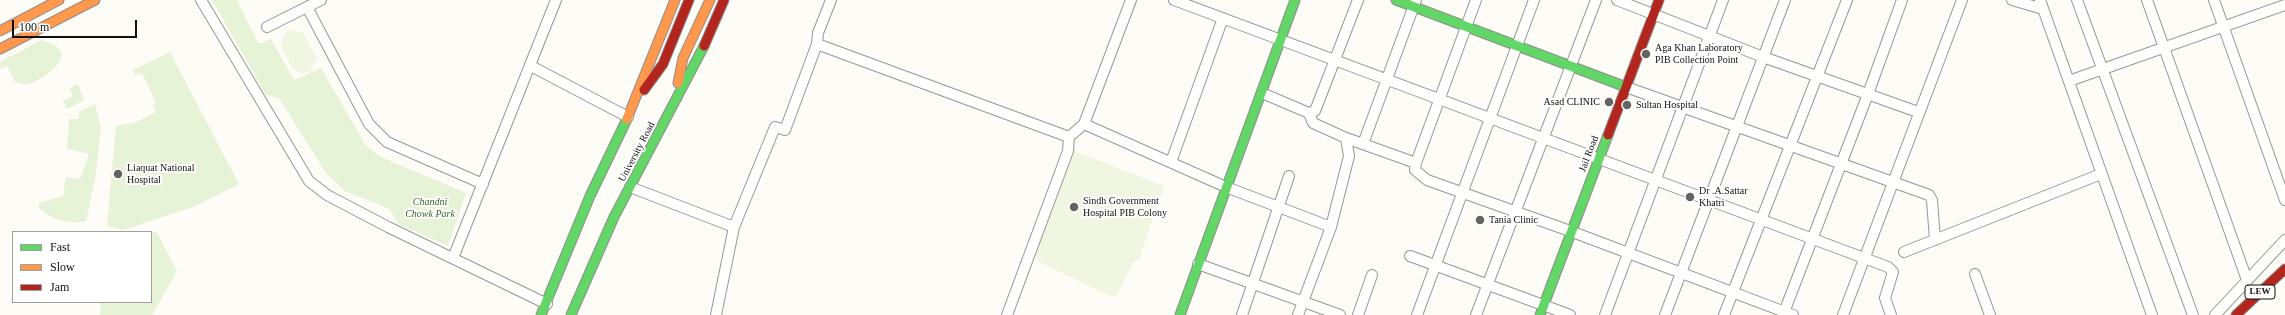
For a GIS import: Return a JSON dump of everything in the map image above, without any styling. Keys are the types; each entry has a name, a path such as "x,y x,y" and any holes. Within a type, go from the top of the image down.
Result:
{"main road":[{"path":"0,31 59,0"},
{"path":"0,49 96,0"},
{"path":"541,315 590,196 628,117 675,0"},
{"path":"632,107 663,64 689,0"},
{"path":"673,107 683,58 710,0"},
{"name":"University Road","path":"571,315 614,217 673,107 716,22 724,0"},
{"path":"1180,315 1296,0"},
{"path":"1396,0 1415,3 1466,27 1626,87"},
{"name":"Jail Road","path":"1540,315 1570,231 1599,160 1659,0"},
{"path":"48,6 56,21"},
{"name":"LEW","path":"2236,315 2285,269"}],"street":[{"path":"201,0 309,181 327,195 546,304"},
{"path":"267,27 321,0"},
{"path":"453,258 531,66 556,0"},
{"path":"716,315 734,227 775,127 785,130 817,44 818,33 831,0"},
{"path":"1007,315 1068,151 1069,137 1084,124 1131,0"},
{"path":"1174,0 1490,120 1814,238 1892,270 1885,298 1891,315"},
{"path":"1309,113 1314,111 1358,0"},
{"path":"1476,0 1416,163 1415,170 1427,180 1570,231 1733,292 1787,314 1902,0"},
{"path":"1417,315 1534,0"},
{"path":"1476,315 1596,0"},
{"path":"1617,0 1763,57 1918,112"},
{"path":"1605,315 1723,0"},
{"path":"1665,315 1785,0"},
{"path":"1724,315 1848,0"},
{"path":"1843,315 1918,112 1962,0"},
{"path":"2012,0 2041,5 2152,315"},
{"path":"2077,0 2193,315"},
{"path":"2147,0 2247,280"},
{"path":"2214,0 2285,200"},
{"path":"1363,144 1415,3"},
{"path":"2068,81 2284,5"},
{"path":"307,7 369,124 387,142 483,184"},
{"path":"1171,162 1223,18"},
{"path":"817,44 1069,137"},
{"path":"531,66 628,117"},
{"path":"1626,87 1841,164 1893,181 1931,197 1935,240"},
{"path":"1262,92 1309,113 1313,123 1346,138 1416,163"},
{"path":"1084,124 1226,187 1331,227"},
{"path":"1298,315 1331,227 1349,156 1346,138"},
{"path":"1904,252 2101,174"},
{"path":"1242,315 1253,285 1277,206 1289,176"},
{"path":"630,187 734,227"},
{"path":"2215,315 2285,240"},
{"path":"1410,256 1570,315"},
{"path":"1198,264 1340,315"},
{"path":"1975,274 1990,315"},
{"path":"1358,315 1372,275"}],"green space":[{"name":"Chandni Chowk Park","path":"212,0 237,0 259,44 271,39 294,80 321,68 366,146 381,157 466,193 448,246 398,224 390,209 345,191 326,173 279,98 266,95"},
{"path":"294,30 303,33 317,58 310,72 300,73 293,69 281,47 283,38 287,31"},
{"path":"41,40 55,45 62,53 58,64 50,73 33,82 23,84 15,82 7,66 0,69 0,62"},
{"path":"170,52 239,184 193,207 123,230 107,226 116,126 136,122 156,112 152,106 156,103 142,73 135,75 133,70"},
{"path":"78,84 84,100 67,109 63,101 73,96 69,88"},
{"path":"95,104 101,127 96,174 86,221 67,222 49,216 39,208 39,203 63,196 66,177 80,179 89,154 67,149 69,119 79,119 79,112"},
{"path":"1074,151 1164,186 1139,259 1133,262 1115,298 1039,262 1034,254"},
{"path":"156,231 177,271 152,315 100,315 101,303 152,303 152,233"}],"traffic: fast":[{"path":"1180,315 1295,0"},
{"path":"1396,0 1626,87"},
{"path":"571,315 614,217 704,46"},
{"path":"541,315 590,196 627,119"},
{"path":"1540,315 1608,135"}],"traffic: slow":[{"path":"0,31 59,0"},
{"path":"0,49 95,0"},
{"path":"627,119 675,0"},
{"path":"678,83 683,58 710,0"}],"traffic: jam":[{"path":"644,90 663,64 689,0"},
{"path":"704,46 724,0"},
{"path":"1608,135 1659,0"},
{"path":"2236,315 2285,269"}],"place":[{"name":"Aga Khan Laboratory PIB Collection Point","path":"1646,54"},
{"name":"Asad CLINIC","path":"1609,102"},
{"name":"Sultan Hospital","path":"1627,105"},
{"name":"Liaquat National Hospital","path":"118,174"},
{"name":"Dr .A.Sattar Khatri","path":"1690,197"},
{"name":"Sindh Government Hospital PIB Colony","path":"1074,207"},
{"name":"Tania Clinic","path":"1480,220"}]}
